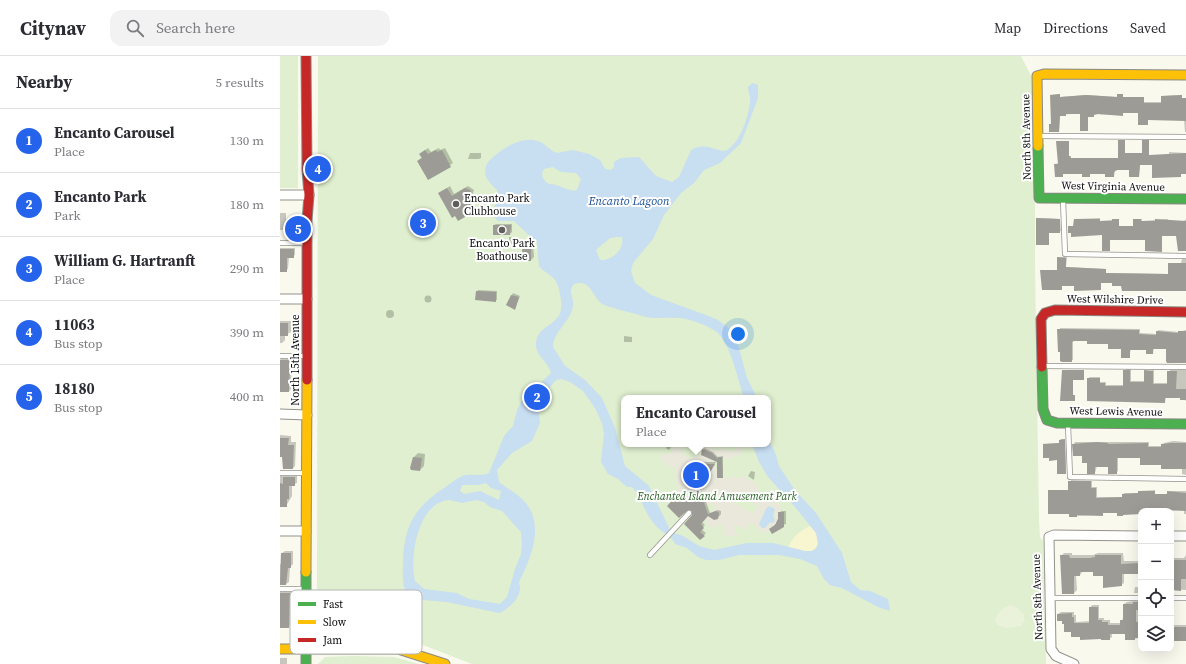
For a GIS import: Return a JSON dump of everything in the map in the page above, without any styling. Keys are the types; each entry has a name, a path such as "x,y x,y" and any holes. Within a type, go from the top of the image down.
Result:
{"street":[{"name":"North 15th Avenue","path":"306,56 306,146 309,195 307,243 306,589"},
{"name":"North 8th Avenue","path":"1039,198 1037,76 1044,74 1186,75"},
{"path":"280,195 309,195"},
{"name":"West Virginia Avenue","path":"1039,198 1186,199"},
{"path":"280,299 307,299"},
{"name":"West Wilshire Drive","path":"1042,366 1041,320 1045,313 1055,310 1186,312"},
{"name":"West Lewis Avenue","path":"1042,366 1043,410 1047,420 1068,422 1186,424"},
{"path":"280,414 307,415"},
{"path":"280,531 306,531"},
{"name":"North 8th Avenue","path":"1074,664 1056,656 1051,651 1048,539 1054,535 1138,536"},
{"path":"1174,536 1186,536"},
{"path":"414,654 445,664"}],"lane":[{"path":"1038,136 1186,137"},
{"path":"1063,197 1065,254 1186,256"},
{"path":"280,243 307,243"},
{"path":"280,356 307,356"},
{"path":"1042,366 1186,367"},
{"path":"1068,422 1070,477 1186,479"},
{"path":"280,473 307,473"},
{"path":"650,554 663,542 688,513"},
{"path":"280,589 306,589"},
{"path":"1049,598 1138,598"},
{"path":"1174,598 1186,598"}],"green space":[{"path":"280,56 298,56 298,188 280,188"},
{"name":"Enchanted Island Amusement Park","path":"318,56 1021,56 1031,76 1035,184 1039,520 1040,537 1043,541 1046,664 472,664 422,645 422,590 317,590"},
{"path":"1011,605 1017,607 1024,615 1024,621 1021,626 1006,628 997,625 995,620 1001,610"},
{"path":"325,657 394,657 419,664 318,664"}],"sand":[{"path":"810,526 815,532 818,543 814,550 806,552 788,548 791,541 797,535"}],"shaded area":[{"path":"672,447 680,447 680,449 687,458 701,455 706,457 709,452 702,449 702,447 712,447 716,451 724,448 732,453 735,449 734,447 741,447 740,453 736,457 726,459 714,455 711,460 717,471 717,478 731,478 731,471 737,478 743,477 746,473 746,478 748,480 753,480 765,501 773,501 779,504 782,512 775,525 769,528 770,531 760,532 753,523 750,523 743,533 742,527 738,526 735,528 736,534 741,535 729,537 722,533 725,527 719,523 715,529 706,524 705,518 716,507 713,503 705,506 703,500 690,501 678,494 670,503 664,496 678,489 675,479 675,469 660,460 663,454 672,453","holes":["693,463 704,465 709,474 705,484 699,487 689,485 683,476 687,466","739,495 758,506 753,514 734,503","769,506 774,507 775,521 770,522 767,527 759,526 759,521"]}],"water":[{"name":"Encanto Lagoon","path":"753,83 758,85 758,98 741,143 720,163 704,170 694,183 681,193 664,215 653,239 633,263 631,271 635,283 651,295 718,320 731,330 739,348 747,378 756,395 743,395 727,346 723,339 714,330 687,319 644,317 603,305 588,286 580,283 574,284 571,289 573,302 572,311 556,336 553,347 565,366 585,380 602,398 615,428 625,466 649,486 671,532 683,536 699,546 714,550 747,543 773,543 805,551 812,551 816,548 818,544 816,533 768,477 759,462 753,447 771,447 771,445 779,466 794,489 816,513 842,553 851,582 860,590 870,591 888,599 890,611 878,607 842,588 830,585 824,579 817,566 800,559 779,555 739,555 719,560 706,560 698,557 687,548 675,544 672,539 652,521 632,487 627,487 618,479 608,474 601,462 604,434 602,423 595,408 583,391 570,382 561,379 556,380 539,400 538,407 540,423 532,441 512,453 497,470 499,482 522,499 529,508 535,529 532,550 519,582 520,588 518,596 509,607 499,613 447,602 422,600 422,590 405,590 403,576 404,549 413,518 434,495 460,477 465,475 483,475 489,473 504,436 513,426 517,410 521,402 551,373 550,369 536,348 536,343 538,336 542,331 556,319 560,313 561,306 558,287 553,278 539,266 537,243 514,221 498,221 492,215 498,196 497,190 486,178 485,170 488,162 505,148 518,142 531,140 541,142 557,153 573,150 589,154 600,160 605,169 611,170 614,167 614,162 621,158 639,157 656,176 672,182 679,177 691,150 700,147 708,147 725,151 735,143 748,115 750,100 748,87","holes":["553,167 561,172 576,173 581,179 577,190 574,191 549,184 545,181 542,174 544,169","622,237 622,246 620,250 609,259 600,260 596,250 610,238","486,483 491,488 501,491 499,500 480,491 464,494 460,491 462,485 478,485","450,500 462,503 476,500 484,502 490,507 502,511 521,532 521,554 507,597 500,604 469,599 457,593 424,589 415,581 413,558 418,532 423,520 430,510 439,503"]},
{"path":"769,506 775,509 773,516 775,520 773,523 770,522 765,528 762,528 759,524"}],"building":[{"path":"1060,94 1060,97 1086,95 1117,97 1117,94 1123,94 1123,97 1144,97 1144,103 1161,103 1161,96 1182,95 1182,98 1186,98 1186,121 1148,120 1148,125 1138,125 1138,113 1123,113 1123,116 1098,114 1094,115 1094,117 1088,117 1088,131 1080,131 1080,114 1066,114 1066,116 1060,116 1059,132 1049,132 1049,124 1051,124 1050,95"},
{"path":"1118,140 1125,140 1125,153 1142,153 1142,140 1149,140 1149,155 1186,153 1186,174 1181,174 1181,177 1152,178 1152,165 1140,165 1139,177 1129,177 1129,170 1117,170 1114,172 1114,177 1105,177 1105,174 1090,174 1090,177 1082,177 1082,174 1063,174 1063,177 1055,177 1054,164 1058,164 1056,141 1069,141 1069,156 1071,158 1118,158"},
{"path":"425,150 428,154 436,150 437,152 442,150 451,167 428,180 417,161 422,158 419,154"},
{"name":"Encanto Park Clubhouse","path":"447,188 452,196 465,188 470,190 472,193 470,199 474,206 462,213 465,217 458,221 455,216 452,218 438,193"},
{"path":"1036,218 1060,219 1060,233 1049,233 1049,245 1036,245"},
{"path":"1074,219 1100,219 1100,221 1112,221 1112,219 1119,219 1119,226 1133,226 1133,219 1141,219 1141,221 1155,221 1155,219 1186,221 1186,251 1178,251 1176,236 1162,236 1162,252 1145,251 1145,240 1110,240 1110,251 1102,251 1102,235 1071,237 1071,233 1068,233 1068,226 1073,226"},
{"name":"Encanto Park Boathouse","path":"493,225 511,225 510,235 493,235"},
{"path":"531,247 531,261 523,261 522,248"},
{"path":"280,249 294,249 294,258 287,258 287,272 280,272"},
{"path":"1057,257 1066,258 1066,267 1106,269 1106,273 1168,274 1168,263 1186,263 1186,291 1122,291 1121,286 1112,286 1112,283 1101,283 1101,290 1074,291 1074,286 1062,286 1062,290 1042,290 1040,270 1057,270"},
{"path":"476,291 496,292 496,302 475,300"},
{"path":"511,295 519,297 515,310 506,305"},
{"path":"280,323 288,323 288,336 280,336"},
{"path":"1057,329 1139,330 1139,334 1156,335 1156,331 1178,333 1178,331 1186,331 1186,363 1167,363 1166,349 1153,349 1153,354 1146,354 1146,350 1130,350 1130,358 1121,358 1121,349 1108,349 1108,344 1087,344 1087,341 1072,342 1072,362 1062,362 1060,361 1060,352 1058,352"},
{"path":"280,360 290,360 289,392 280,392"},
{"path":"1062,370 1084,370 1084,380 1073,380 1073,395 1075,395 1075,401 1060,401"},
{"path":"1123,370 1130,370 1130,382 1144,382 1144,370 1153,371 1153,384 1167,384 1167,371 1177,371 1176,389 1186,389 1186,400 1180,400 1180,398 1165,398 1165,403 1087,401 1087,378 1100,378 1100,383 1105,383 1105,386 1123,386"},
{"path":"280,438 289,438 288,445 294,445 293,469 283,469 282,457 280,457"},
{"path":"1065,439 1066,474 1057,474 1057,460 1049,461 1049,458 1043,458 1043,444 1059,443 1059,440"},
{"path":"1097,442 1108,444 1148,443 1148,447 1161,447 1161,444 1186,443 1186,469 1161,469 1161,465 1140,465 1140,458 1117,458 1117,474 1108,474 1108,467 1095,467 1095,474 1087,474 1087,463 1082,463 1082,456 1073,456 1072,444"},
{"path":"702,449 712,453 718,459 718,457 722,457 723,478 717,478 717,462 701,455"},
{"path":"413,457 422,458 420,471 411,470 410,468"},
{"path":"693,464 715,464 707,477 703,477 706,479 699,486 693,486 688,483 685,478 685,472 688,467"},
{"path":"283,477 295,477 295,486 289,486 289,499 287,499 287,507 280,507 280,483 283,484"},
{"path":"1068,481 1091,481 1091,488 1096,488 1096,498 1122,497 1122,494 1138,493 1138,491 1155,491 1155,494 1167,494 1167,491 1186,493 1186,511 1174,510 1174,508 1138,508 1138,514 1123,516 1117,516 1117,513 1103,513 1103,516 1077,515 1077,517 1069,517 1069,514 1048,514 1048,490 1068,490"},
{"path":"678,494 690,501 703,500 708,514 716,511 719,513 718,519 714,520 708,516 701,524 704,528 700,532 705,536 700,540 684,524 692,515 692,511 688,510 679,518 667,506"},
{"path":"778,512 784,512 784,527 772,534 769,529 775,525 778,519"},
{"path":"281,553 291,553 291,568 288,568 286,585 280,585"},
{"path":"1060,555 1069,555 1070,558 1090,558 1095,557 1095,555 1121,555 1121,564 1138,563 1138,574 1122,574 1122,586 1103,588 1103,576 1093,576 1093,572 1080,572 1080,576 1074,576 1074,594 1062,594"},
{"path":"1174,560 1186,560 1186,579 1181,579 1181,591 1174,590"},
{"path":"280,593 290,593 289,628 280,628"},
{"path":"1133,602 1138,602 1136,622 1138,622 1138,638 1135,638 1135,640 1125,640 1125,634 1110,634 1110,640 1080,640 1080,637 1071,637 1071,632 1064,632 1064,624 1062,624 1062,621 1057,621 1057,614 1072,613 1074,623 1089,623 1089,607 1098,607 1098,620 1108,622 1108,625 1120,625 1120,620 1123,620 1123,604 1133,604"},
{"path":"1174,627 1186,627 1186,641 1174,641"}],"traffic: fast":[{"path":"1038,146 1039,198 1186,199"},
{"path":"1042,367 1043,409 1047,420 1057,423 1186,424"},
{"path":"306,572 306,590"},
{"path":"306,654 306,664"}],"traffic: slow":[{"path":"1038,146 1037,76 1044,74 1186,75"},
{"path":"306,572 307,380"},
{"path":"280,649 290,649"},
{"path":"414,654 445,664"}],"traffic: jam":[{"path":"306,56 307,169 309,195 307,221 307,380"},
{"path":"1042,367 1041,319 1045,313 1055,310 1186,312"}],"place":[{"name":"11063","path":"318,169"},
{"name":"Encanto Park Clubhouse","path":"456,204"},
{"name":"William G. Hartranft","path":"423,223"},
{"name":"18180","path":"298,229"},
{"name":"Encanto Park Boathouse","path":"502,230"},
{"name":"Encanto Park","path":"537,397"},
{"name":"Encanto Carousel","path":"696,475"}]}
